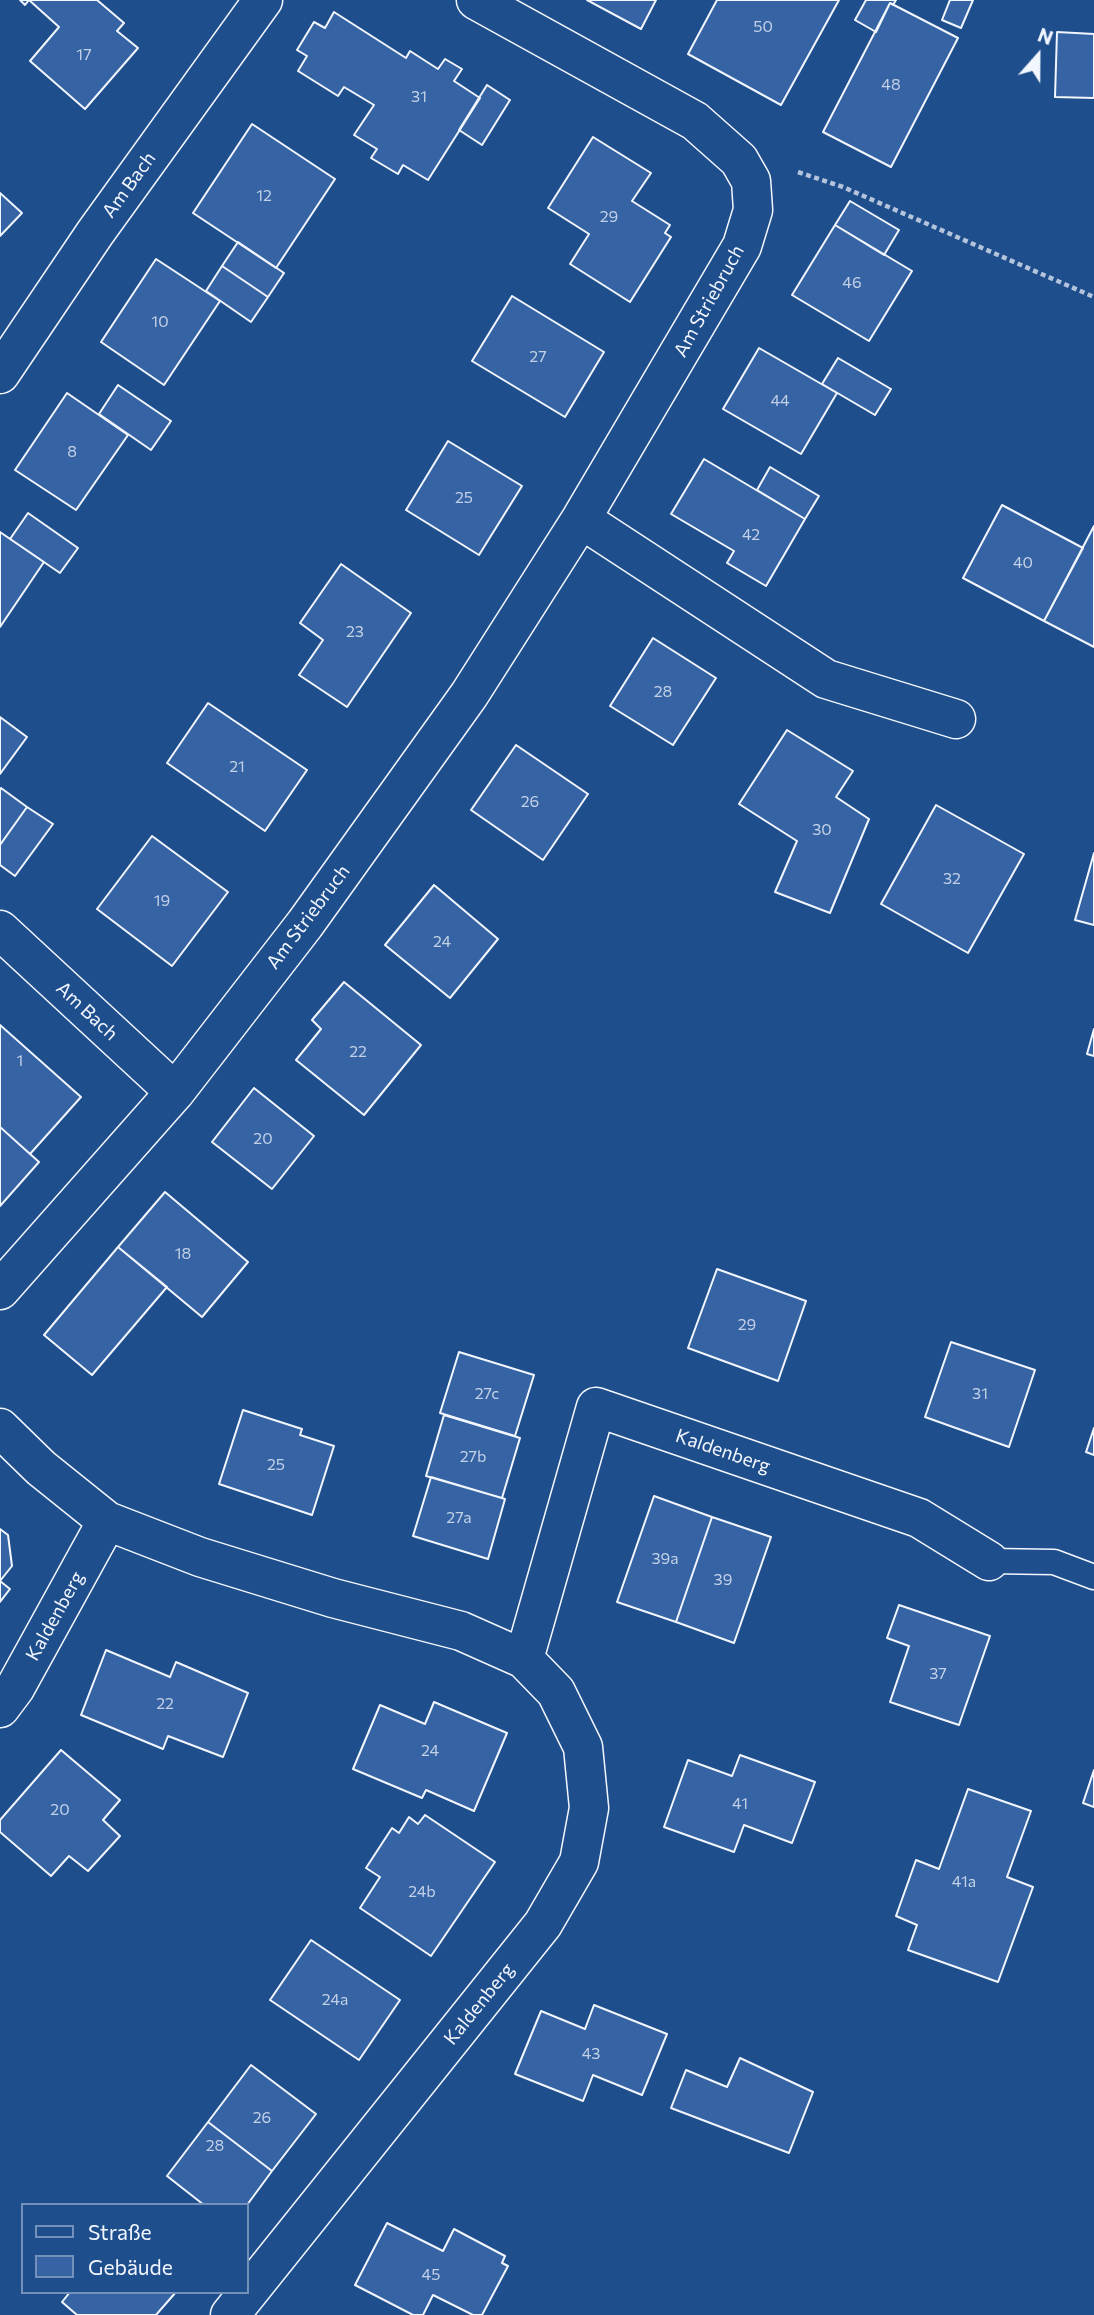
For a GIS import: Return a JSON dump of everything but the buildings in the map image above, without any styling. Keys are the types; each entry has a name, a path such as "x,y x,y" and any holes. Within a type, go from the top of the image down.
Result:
{"street":[{"name":"Am Bach","path":"0,374 95,233 263,0"},
{"name":"Am Striebruch","path":"0,1290 175,1092 305,924 469,695 581,519 742,246 753,210 751,181 739,160 695,121 476,0"},
{"path":"581,519 826,679 956,719"},
{"name":"Am Bach","path":"0,930 175,1092"},
{"name":"Kaldenberg","path":"524,1659 596,1407 919,1518 989,1560"},
{"name":"Kaldenberg","path":"0,1428 41,1468 107,1521 200,1557 333,1598 461,1630 524,1659 556,1692 583,1747 589,1808 579,1862 543,1924 248,2293"},
{"name":"Kaldenberg","path":"0,1708 15,1688 107,1521"},
{"name":"Kaldenberg","path":"230,2315 247,2294"}],"lane":[{"name":"Kaldenberg","path":"989,1560 1054,1562 1094,1577"}],"path":[{"path":"788,169 843,187 1094,297"}]}
